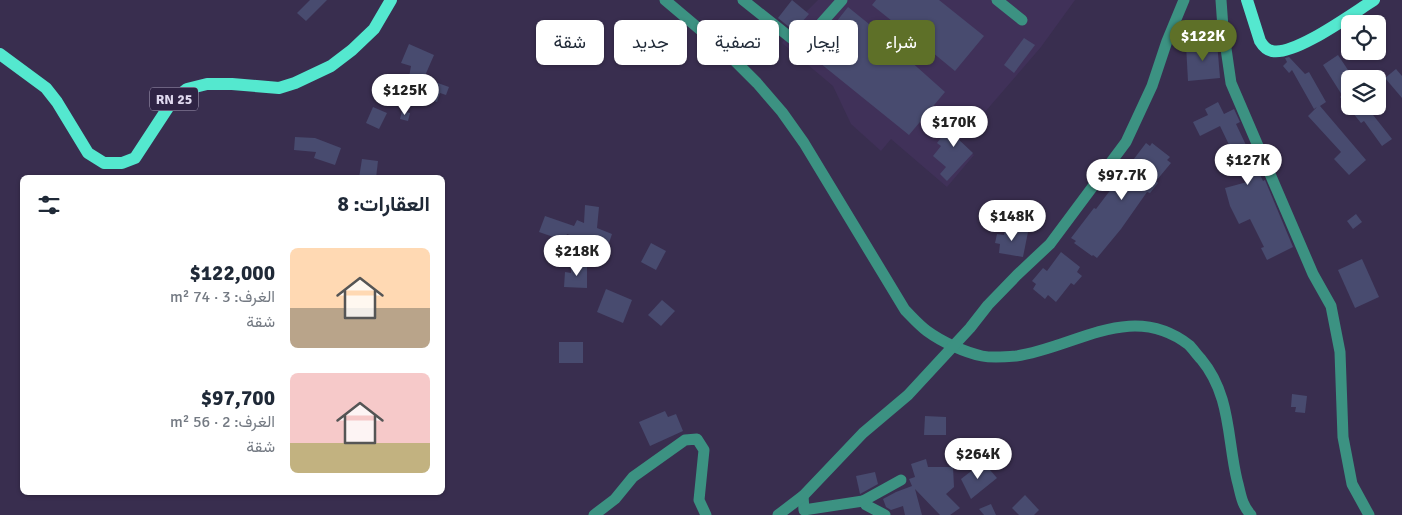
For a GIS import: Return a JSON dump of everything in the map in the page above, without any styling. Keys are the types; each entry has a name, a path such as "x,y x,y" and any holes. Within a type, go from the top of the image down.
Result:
{"main road":[{"name":"RN 25","path":"0,54 46,88 57,102 88,153 104,163 122,164 135,158 173,100 187,89 207,84 279,88 295,83 331,66 352,50 374,28 391,0"},
{"path":"1247,0 1260,41 1264,47 1274,51 1287,50 1319,35 1374,0"}],"street":[{"path":"665,0 723,49 758,82 770,97 804,143 905,310 926,331 954,346 982,356 1006,357 1032,353 1110,328 1138,325 1165,331 1189,345 1211,371 1226,408 1235,470 1244,506 1251,515"},
{"path":"743,0 801,46 842,0"},
{"path":"997,0 1022,20"},
{"path":"778,515 803,496 863,433 908,395 954,346 988,305 1050,244 1126,142 1152,86 1167,40 1184,0"},
{"path":"1221,0 1231,83 1313,274 1331,306 1340,352 1343,437 1352,484 1368,515"},
{"path":"594,515 615,499 633,477 685,440 697,439 704,450 699,500 706,515"},
{"path":"803,496 804,510 863,501 901,480"},
{"path":"863,501 866,505 885,515"}],"shaded area":[{"path":"818,0 1075,0 1041,47 959,142 974,155 947,187 891,139 881,151 851,124 833,86 808,65 858,65 858,20 799,20"},
{"path":"789,34 789,49 782,43"}],"building":[{"path":"310,0 327,0 306,21 297,13"},
{"path":"792,0 809,14 804,20 789,20 789,27 778,18"},
{"path":"876,0 939,0 984,36 955,71 935,55 935,20 891,20 872,5"},
{"path":"848,7 868,23 868,65 915,65 945,92 909,135 822,65 858,65 858,20 838,20"},
{"path":"1024,38 1035,45 1014,73 1004,65"},
{"path":"1217,42 1220,78 1188,81 1186,45"},
{"path":"409,44 434,55 424,78 449,87 446,95 440,93 437,102 422,97 423,95 407,88 411,66 401,63"},
{"path":"1338,55 1348,70 1341,70 1341,93 1323,65"},
{"path":"1289,57 1305,74 1309,72 1326,102 1320,106 1366,160 1349,175 1334,159 1341,152 1308,116 1317,107 1314,109 1292,70 1289,73 1283,66 1287,62 1285,58"},
{"path":"1396,69 1402,76 1402,98 1386,79"},
{"path":"1218,102 1224,114 1234,109 1240,122 1236,124 1263,181 1265,180 1293,247 1267,260 1261,248 1264,247 1250,219 1239,224 1230,206 1225,188 1247,182 1220,126 1200,136 1193,122 1208,115 1205,109"},
{"path":"373,107 387,113 379,129 366,123"},
{"path":"971,108 977,113 957,138 973,153 947,181 940,174 946,167 933,156 941,146 937,143 946,131 950,134"},
{"path":"402,111 410,113 408,121 400,119"},
{"path":"1355,115 1373,115 1392,139 1382,146 1364,121 1361,123"},
{"path":"295,137 315,138 341,148 335,165 314,158 316,152 294,150"},
{"path":"1146,143 1150,146 1152,143 1170,157 1167,160 1171,163 1156,181 1158,183 1150,193 1147,192 1121,229 1097,258 1092,256 1074,243 1076,241 1071,238 1094,208 1096,209"},
{"path":"362,159 378,161 376,175 359,175"},
{"path":"585,205 599,207 597,228 612,234 609,243 603,241 600,246 567,234 565,241 539,232 545,216 574,226 577,220 584,223"},
{"path":"1356,214 1362,222 1353,229 1347,221"},
{"path":"1005,228 1028,232 1023,257 999,253 1000,244 995,243 997,234 1004,235"},
{"path":"651,243 666,251 656,270 641,262"},
{"path":"1061,252 1080,267 1077,272 1082,276 1074,285 1071,283 1056,302 1048,295 1045,299 1033,289 1036,284 1032,281 1043,268 1047,271"},
{"path":"1362,259 1379,297 1355,308 1338,270"},
{"path":"571,264 587,265 587,288 564,287 565,272 571,273"},
{"path":"606,289 632,300 623,323 597,312"},
{"path":"662,300 675,311 661,326 648,315"},
{"path":"559,342 583,342 583,363 559,363"},
{"path":"1292,394 1307,396 1305,413 1295,412 1296,407 1291,407"},
{"path":"665,411 668,417 676,414 683,431 650,446 639,422"},
{"path":"925,416 946,417 946,435 924,435"},
{"path":"926,459 928,467 953,467 954,487 946,494 960,508 950,515 940,515 915,489 922,515 905,515 903,506 891,510 886,507 883,499 912,486 909,479 915,477 911,464"},
{"path":"983,462 997,478 971,499 961,479"},
{"path":"875,472 878,484 860,494 856,476"},
{"path":"1025,495 1039,510 1034,515 1019,515 1012,508"},
{"path":"991,504 996,515 984,515 979,509"}]}
